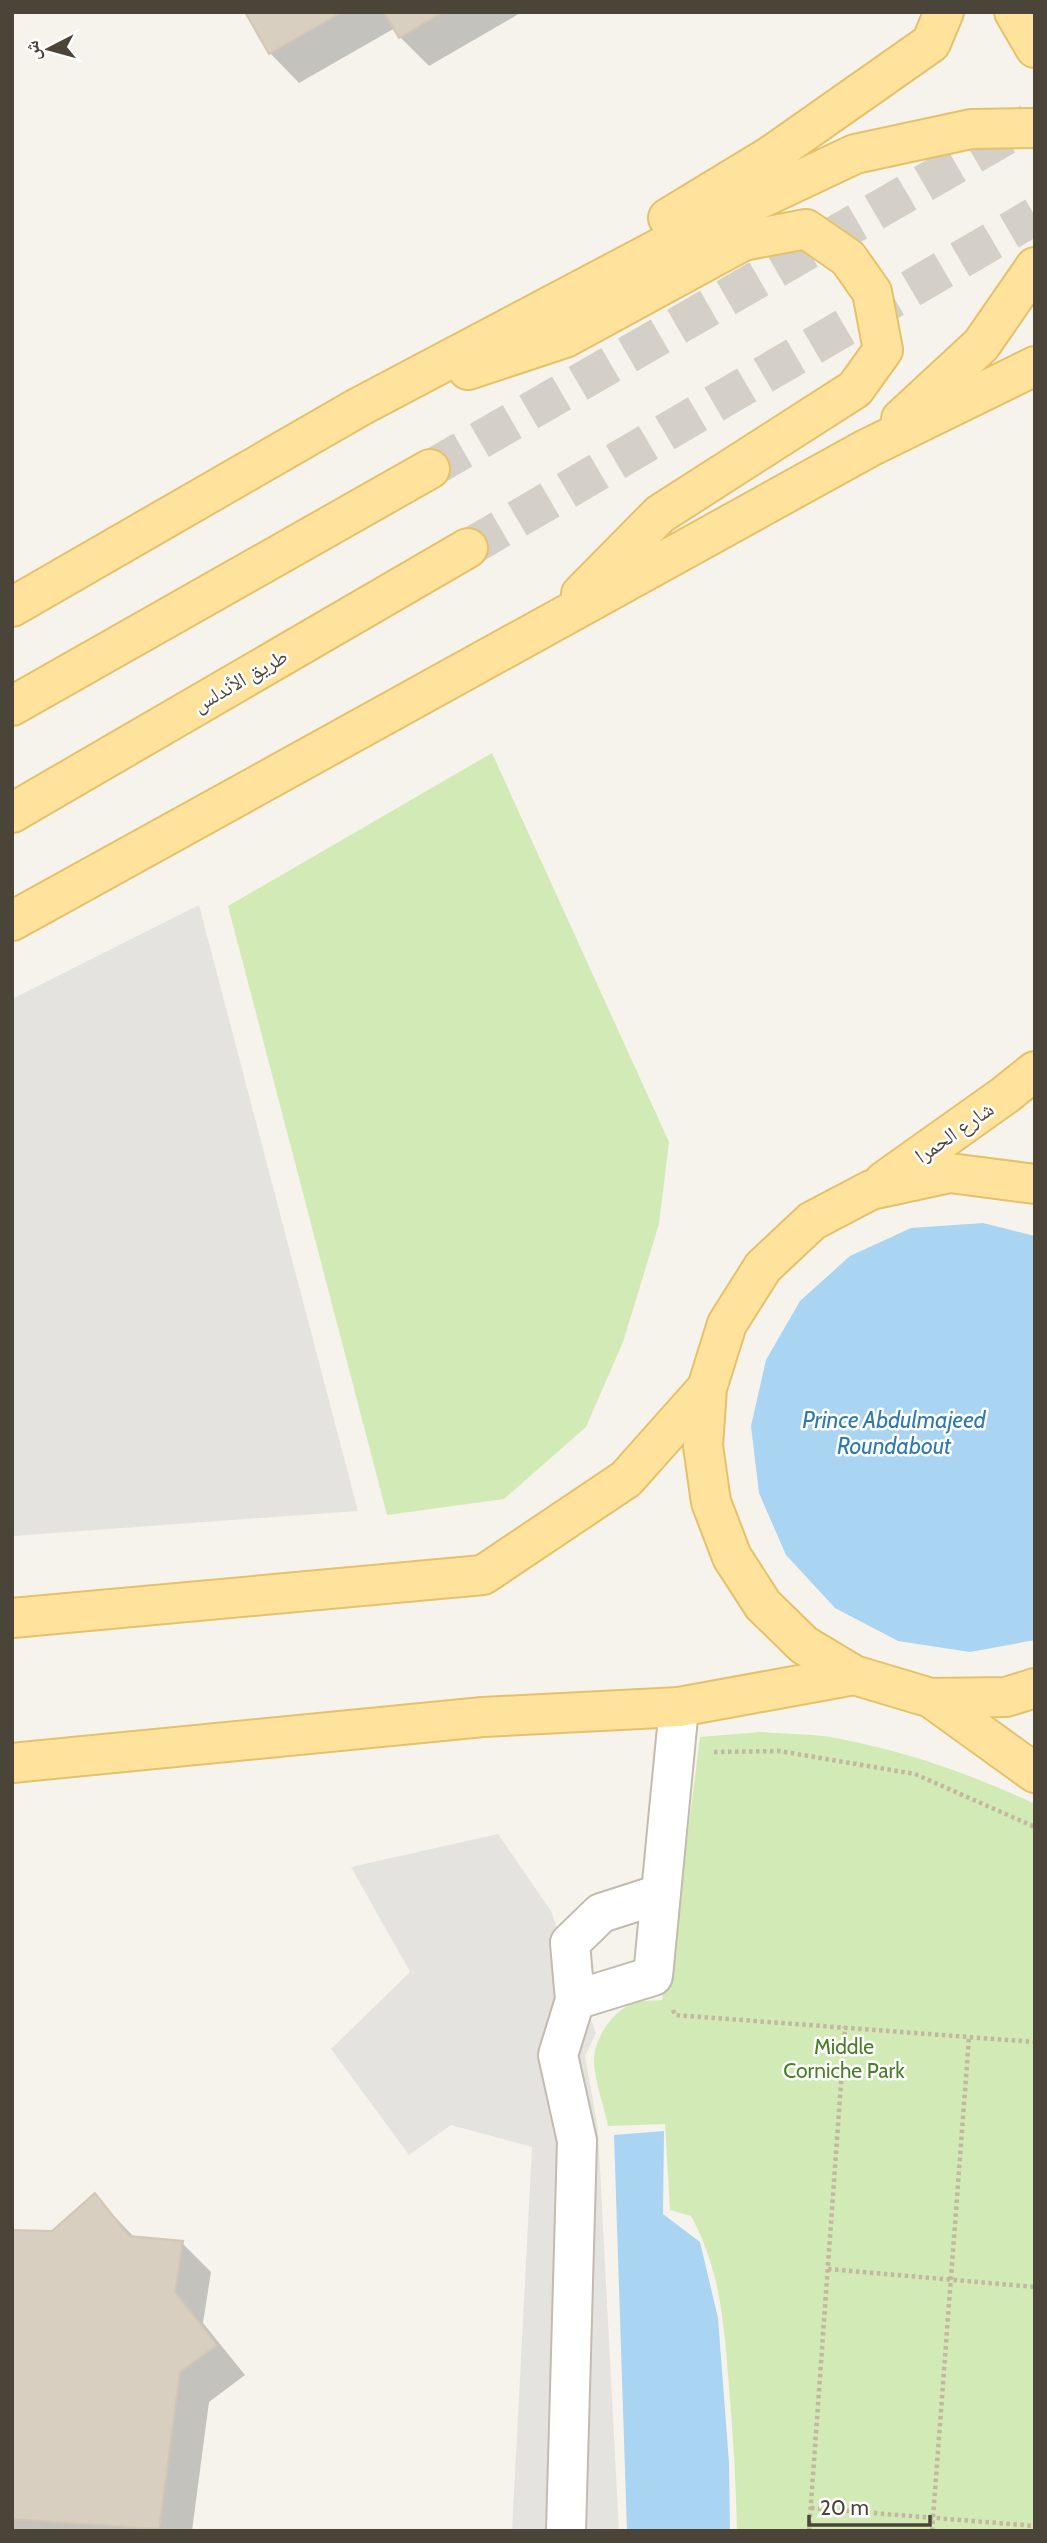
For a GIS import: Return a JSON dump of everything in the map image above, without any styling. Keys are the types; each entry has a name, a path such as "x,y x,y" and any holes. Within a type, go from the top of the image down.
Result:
{"main road":[{"path":"12,607 359,407 771,156 930,43 944,12"},
{"path":"1014,12 1035,48"},
{"path":"359,407 692,231 855,154 971,129 1035,128"},
{"path":"359,407 565,338 743,241 806,229 848,258 872,292 883,350 855,389 660,514 549,625"},
{"path":"868,449 981,345 1035,267"},
{"path":"12,921 868,449 1035,366"},
{"path":"12,706 430,470"},
{"name":"طريق الأندلس","path":"12,813 468,548"},
{"name":"شارع الحمرا","path":"871,1190 1005,1095 1035,1070"},
{"path":"1035,1184 950,1173 871,1190 812,1221 764,1267 727,1324 707,1388 703,1446 711,1502 732,1557 764,1605 804,1645 854,1675 930,1698 1006,1697 1035,1688"},
{"path":"12,1618 483,1575 626,1479 707,1388"},
{"path":"12,1763 483,1717 679,1707 854,1675"},
{"path":"930,1698 1035,1773"}],"lane":[{"path":"575,2000 653,1976 679,1707"},
{"path":"566,2531 577,2141 558,2055 575,2000 570,1943 601,1913 660,1894"}],"path":[{"path":"675,1753 779,1751 915,1774 1035,1827"},
{"path":"653,1976 676,2015 1035,2042"},
{"path":"809,2531 845,2027"},
{"path":"932,2531 970,2037"},
{"path":"828,2269 1035,2287"},
{"path":"811,2508 1035,2526"}],"green space":[{"path":"492,753 669,1142 659,1224 623,1342 586,1427 504,1499 387,1515 228,906"},
{"name":"Middle Corniche Park","path":"761,1732 827,1737 862,1743 962,1773 1035,1804 1035,2531 737,2531 725,2342 709,2257 691,2216 670,2210 665,2124 608,2126 594,2062 601,2035 619,2012 638,2002 662,2000 678,1912 700,1737"}],"shaded area":[{"path":"199,905 358,1511 12,1536 12,999"},
{"path":"498,1834 551,1911 596,2033 585,2056 598,2130 619,2531 512,2531 532,2147 451,2125 409,2155 331,2049 410,1972 351,1867"}],"water":[{"name":"Prince Abdulmajeed Roundabout","path":"983,1223 1035,1236 1035,1640 970,1652 898,1641 835,1608 786,1555 759,1493 751,1426 766,1360 800,1301 850,1256 911,1228"},
{"path":"664,2131 663,2214 700,2242 718,2318 729,2463 730,2531 627,2531 614,2135"}],"building":[{"path":"245,12 342,12 269,54"},
{"path":"384,12 443,12 399,38"},
{"path":"95,2193 129,2236 183,2241 175,2292 217,2345 180,2372 159,2529 12,2519 12,2230 52,2231"}],"tunnel":[{"path":"430,469 1030,122"},
{"path":"468,548 1035,216"}]}
